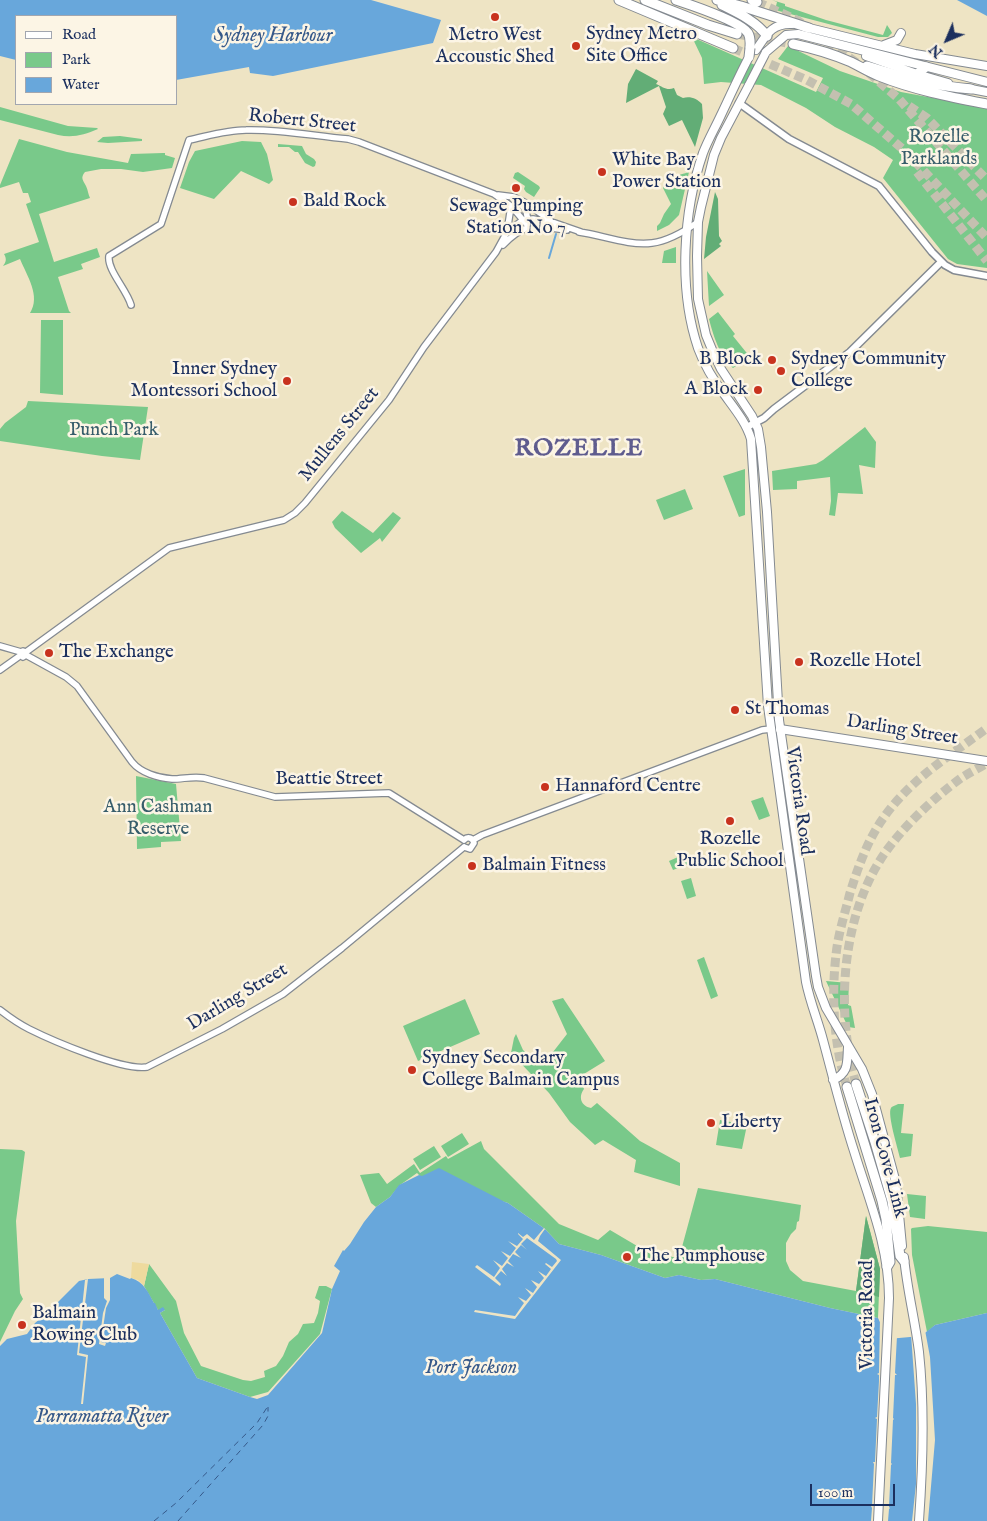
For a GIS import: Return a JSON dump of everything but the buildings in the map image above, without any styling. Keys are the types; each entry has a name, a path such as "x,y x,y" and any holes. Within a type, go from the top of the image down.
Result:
{"highway":[{"path":"619,0 733,48"},
{"path":"645,0 708,26 737,34"},
{"path":"676,0 714,14 743,28 749,35 752,52"},
{"path":"715,0 741,6 809,28"},
{"path":"715,0 750,20 767,36"},
{"path":"792,44 903,77 935,85 971,89"},
{"path":"850,62 877,76 929,92 987,104"},
{"path":"903,77 917,74 926,67"},
{"name":"Iron Cove Link","path":"888,1268 890,1262 882,1201 852,1086 875,1142 892,1202 900,1256 905,1264"}],"main road":[{"name":"Victoria Road","path":"878,1521 889,1298 888,1268 878,1226 853,1150 810,1000 771,729 751,439 746,427 710,375 698,348 688,300 686,271 687,230 695,186 709,138 752,52 771,30 779,25 789,24 915,54 987,66"},
{"path":"879,46 891,44 897,40 901,33"},
{"path":"766,53 783,38 792,34 798,34 987,82"},
{"path":"766,53 767,36"},
{"path":"849,46 864,55 917,74 987,92"},
{"name":"Victoria Road","path":"766,53 739,102 714,155 698,222 697,281 701,316 706,335 721,369 756,423 762,446 780,729 818,987 826,1008 862,1069 872,1094 892,1162 905,1264 916,1330 923,1416 923,1470 919,1521"},
{"path":"739,102 789,139 879,186 941,262 954,270 987,276"},
{"path":"746,427 764,418 850,352 941,262"},
{"name":"Darling Street","path":"771,729 881,743 987,761"},
{"path":"792,875 798,877 802,882"},
{"path":"833,1080 845,1072 848,1047"}],"street":[{"name":"Robert Street","path":"131,306 128,296 112,269 108,258 112,253 161,224 189,140 246,130 348,139 378,148 494,194 514,197"},
{"name":"Robert Street","path":"494,194 526,220"},
{"path":"514,197 526,210 526,220 529,227"},
{"path":"514,197 555,224"},
{"path":"507,232 511,206"},
{"path":"526,220 533,219 581,232"},
{"name":"Mullens Street","path":"0,670 169,548 289,519 379,414 424,347 496,252 507,232 526,220"},
{"path":"496,252 511,236 529,227 542,226 647,244 661,241 687,230 698,222"},
{"name":"Beattie Street","path":"0,646 23,654 66,677 77,686 132,762 144,772 172,778 204,778 274,797 386,792 464,840"},
{"name":"Darling Street","path":"473,840 701,752 762,730 771,729"},
{"path":"468,838 473,840 472,848 464,847 464,840 468,838"},
{"name":"Darling Street","path":"0,1010 29,1029 88,1054 139,1068 147,1067 222,1029 279,996 342,948 464,847"}],"green space":[{"path":"772,0 826,20 883,35 887,25 892,33 888,37 878,37 775,10 777,2"},
{"name":"Rozelle Parklands","path":"692,37 816,92 823,78 778,59 788,46 840,71 901,92 987,108 987,268 957,264 948,259 883,178 893,160 874,147 761,85 721,82 704,84 702,58"},
{"path":"636,69 658,81 656,84 667,89 674,88 677,95 683,98 694,98 702,104 703,118 695,147 682,120 669,126 663,114 666,107 659,86 626,103 628,84"},
{"path":"0,107 68,126 98,129 78,135 58,135 0,120"},
{"path":"120,136 142,139 142,141 97,142 103,137"},
{"path":"19,139 67,152 128,163 131,154 165,153 165,155 175,158 172,168 143,172 101,169 85,172 82,179 87,187 90,198 39,214 54,262 97,248 100,257 81,264 83,269 58,277 71,313 30,313 33,306 34,293 20,259 3,266 6,260 4,254 39,242 26,204 31,202 28,193 23,193 19,182 0,188"},
{"path":"242,141 261,142 267,154 273,180 269,184 241,171 214,199 180,188 195,151"},
{"path":"278,144 302,146 306,154 316,162 315,166 313,167 305,163 298,152 289,147 278,147"},
{"path":"518,172 539,186 540,188 534,197 526,192 525,186 513,178 515,173"},
{"path":"689,172 679,215 669,225 657,231 657,226 671,204 663,188 674,177"},
{"path":"715,192 718,199 719,236 722,241 719,244 721,246 704,259 706,237"},
{"path":"676,247 676,263 662,263 664,251"},
{"path":"707,271 724,295 709,306"},
{"path":"718,312 735,334 733,336 750,357 733,368 721,352 709,319"},
{"path":"41,320 63,320 63,395 40,393"},
{"name":"Punch Park","path":"28,401 148,407 140,460 0,441 0,429 26,407"},
{"path":"865,427 876,442 875,468 859,465 863,494 838,493 835,516 829,515 831,501 830,477 797,481 797,489 773,490 772,471 816,464"},
{"path":"745,469 745,515 739,517 723,476"},
{"path":"685,489 693,509 664,520 656,500"},
{"path":"342,511 373,533 393,512 401,518 382,542 380,538 361,553 335,528 332,522"},
{"name":"Ann Cashman Reserve","path":"136,776 176,784 181,841 161,842 161,847 137,849"},
{"path":"763,797 770,816 759,820 751,801"},
{"path":"687,853 691,863 673,870 669,861"},
{"path":"691,878 696,896 687,899 681,881"},
{"path":"704,957 718,996 711,999 697,960"},
{"path":"826,981 849,983 848,1005 851,1006 855,1028 848,1027"},
{"path":"563,998 605,1061 579,1077 584,1089 581,1095 583,1103 591,1108 597,1103 640,1141 680,1163 680,1186 634,1172 636,1160 603,1140 595,1145 570,1122 549,1093 511,1053 516,1034 523,1050 536,1061 546,1061 567,1034 552,1001"},
{"path":"465,999 480,1034 418,1061 403,1026"},
{"path":"898,1104 904,1104 901,1133 913,1134 911,1156 900,1158 890,1112 891,1108"},
{"path":"720,1120 747,1125 742,1149 716,1145"},
{"path":"462,1133 469,1144 448,1157 441,1146"},
{"path":"481,1141 484,1149 559,1224 598,1240 610,1230 649,1253 679,1258 698,1188 801,1205 796,1229 786,1243 786,1261 790,1270 803,1281 856,1291 866,1216 880,1269 878,1318 715,1279 701,1280 679,1275 665,1278 601,1255 559,1244 545,1229 508,1203 421,1177 417,1173 400,1185 390,1197 376,1207 371,1203 360,1175 379,1173 387,1184 414,1164 420,1173 446,1156 448,1159"},
{"path":"434,1146 441,1157 420,1170 413,1159"},
{"path":"0,1149 22,1150 25,1152 16,1221 20,1293 23,1299 0,1342"},
{"path":"907,1194 926,1196 925,1219 910,1217"},
{"path":"866,1216 880,1269 879,1297 856,1291"},
{"path":"928,1226 987,1232 987,1313 935,1325 927,1332 912,1255 911,1229"},
{"path":"149,1264 176,1301 184,1333 201,1366 243,1380 251,1381 265,1377 264,1371 276,1366 289,1342 298,1334 303,1324 314,1323 320,1301 315,1298 319,1286 326,1286 332,1289 320,1334 268,1392 250,1397 197,1378 160,1313 165,1310 158,1310 144,1286"}],"sand":[{"path":"132,1262 149,1264 144,1286 138,1280 131,1278"}],"water":[{"name":"Sydney Harbour","path":"0,0 371,0 441,20 433,43 273,76 250,73 249,67 178,80 178,15 15,15 15,60 0,56"},
{"path":"957,0 987,0 987,16"},
{"name":"Port Jackson","path":"439,1168 508,1203 545,1229 559,1244 601,1255 665,1278 679,1275 701,1280 715,1279 878,1318 888,1339 921,1336 935,1325 987,1313 987,1521 0,1521 0,1346 7,1339 27,1334 35,1323 79,1281 110,1278 117,1274 139,1282 148,1291 158,1310 163,1307 165,1310 160,1313 197,1378 257,1399 268,1395 322,1333 332,1289 340,1271 334,1266 343,1250 350,1244 364,1222 376,1207 390,1197 399,1185"}],"pier":[{"path":"544,1228 538,1241 561,1260 515,1319 474,1312 475,1310 515,1316 524,1303 518,1297 526,1301 531,1295 525,1288 533,1293 537,1287 531,1280 539,1284 544,1278 538,1271 546,1276 551,1269 545,1264 552,1267 557,1261 556,1259 527,1238 521,1244 527,1250 521,1245 515,1252 521,1258 513,1254 508,1261 514,1267 507,1263 502,1269 507,1276 501,1271 495,1278 501,1284 500,1286 475,1267 477,1265 494,1277 500,1268 493,1260 502,1266 508,1258 501,1251 510,1256 516,1248 508,1241 517,1246 523,1239 518,1233 523,1237 527,1234 534,1240"},
{"path":"104,1278 110,1278 110,1300 106,1308 101,1342 106,1343 105,1346 99,1344 103,1313 107,1301 104,1298"},
{"path":"88,1279 79,1353 88,1355 83,1404 81,1404 86,1357 77,1355 85,1280"},
{"path":"880,1317 889,1337 897,1336 895,1373 897,1375 895,1375 888,1521 871,1521 877,1419 875,1418 877,1417 879,1381 879,1375 877,1374 879,1373"},
{"path":"925,1330 930,1357 935,1440 928,1521 912,1521 916,1484 916,1404 911,1334 920,1333"}],"waterway":[{"path":"549,258 556,234"}],"ferry route":[{"path":"154,1521 176,1503 257,1423 268,1406"},
{"path":"178,1521 263,1425 268,1416 268,1407"}],"tunnel":[{"path":"757,2 797,20 857,63"},
{"path":"737,34 793,44"},
{"path":"733,48 807,80 851,104 906,152 987,238"},
{"path":"869,73 899,99 987,201"},
{"path":"909,106 927,118 987,180"},
{"path":"917,172 987,261"},
{"path":"847,1087 836,1039 834,988 840,931 860,863 878,826 906,791 932,768 987,728"},
{"path":"856,1084 849,1056 844,994 851,932 860,903 872,875 887,850 903,830 931,802 961,778 987,763"}],"place":[{"name":"Metro West Accoustic Shed","path":"495,17"},
{"name":"Sydney Metro Site Office","path":"576,46"},
{"name":"White Bay Power Station","path":"602,172"},
{"name":"Sewage Pumping Station No 7","path":"516,188"},
{"name":"Bald Rock","path":"293,202"},
{"name":"B Block","path":"772,360"},
{"name":"Sydney Community College","path":"781,371"},
{"name":"Inner Sydney Montessori School","path":"287,381"},
{"name":"A Block","path":"758,390"},
{"name":"The Exchange","path":"49,653"},
{"name":"Rozelle Hotel","path":"799,662"},
{"name":"St Thomas","path":"735,710"},
{"name":"Hannaford Centre","path":"545,787"},
{"name":"Rozelle Public School","path":"730,821"},
{"name":"Balmain Fitness","path":"472,866"},
{"name":"Sydney Secondary College Balmain Campus","path":"412,1070"},
{"name":"Liberty","path":"711,1123"},
{"name":"The Pumphouse","path":"627,1257"},
{"name":"Balmain Rowing Club","path":"22,1325"}],"district":[{"name":"ROZELLE","path":"579,450"}],"water label":[{"name":"Parramatta River","path":"102,1418"}]}
